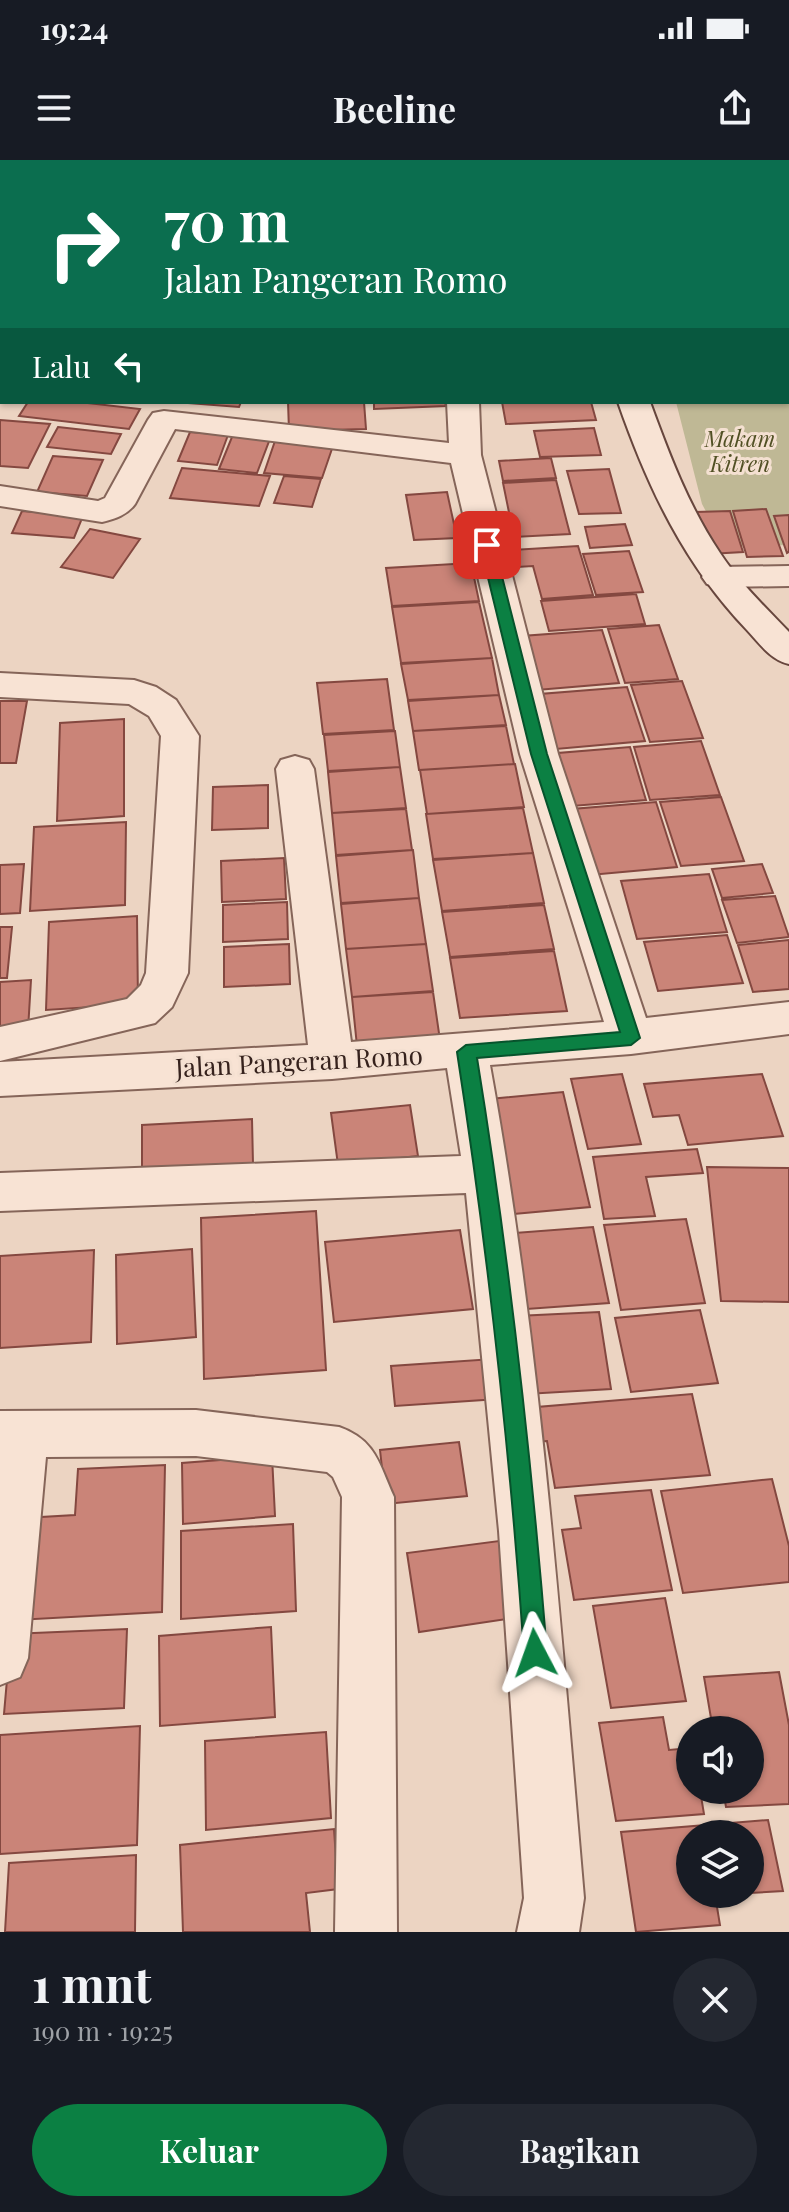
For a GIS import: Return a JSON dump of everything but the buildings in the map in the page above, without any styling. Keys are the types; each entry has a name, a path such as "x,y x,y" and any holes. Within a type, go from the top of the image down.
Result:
{"street":[{"path":"463,404 465,455 539,754 631,1038"},
{"path":"635,404 694,541 719,577 789,653"},
{"path":"0,496 102,512 111,510 118,504 164,420 171,419 465,455"},
{"path":"719,577 789,576"},
{"path":"0,685 134,692 152,698 172,716 180,736 167,973 161,990 153,1003 140,1012 0,1044"},
{"path":"295,769 332,1062"},
{"name":"Jalan Pangeran Romo","path":"0,1079 466,1052 631,1038 789,1018"},
{"path":"466,1052 487,1174 526,1531 554,1898 548,1932"},
{"path":"0,1192 487,1174"},
{"path":"0,1658 11,1434 196,1433 339,1450 352,1461 368,1497 366,1932"}],"green space":[{"name":"Makam Kitren","path":"677,404 789,404 789,545 725,547 702,504"}],"route":[{"path":"487,545 539,754 631,1038 466,1052 487,1174 526,1531 535,1653"}]}
